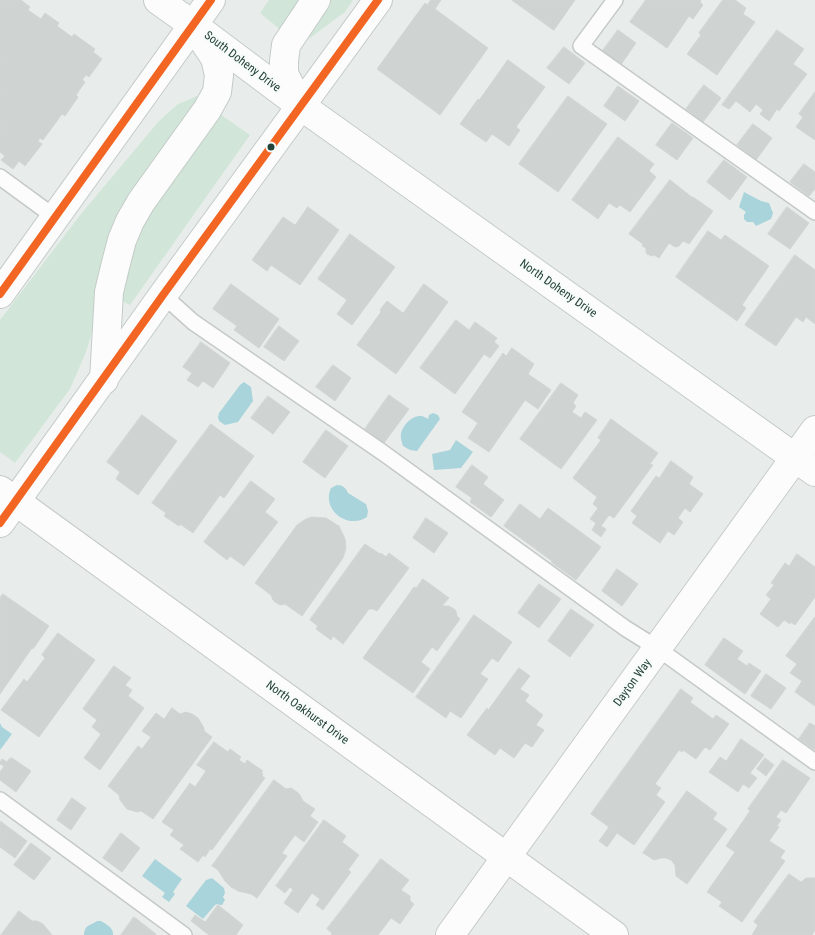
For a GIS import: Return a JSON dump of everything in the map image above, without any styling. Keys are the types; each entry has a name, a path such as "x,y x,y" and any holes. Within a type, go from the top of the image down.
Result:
{"street":[{"name":"South Doheny Drive","path":"158,0 300,106"},
{"path":"0,294 211,0"},
{"path":"300,106 284,74 286,45 316,0"},
{"path":"0,523 8,496 104,380 163,295 378,0"},
{"path":"104,380 110,292 114,267 122,240 141,202 207,110 217,92 219,75 215,58 193,25"},
{"name":"North Doheny Drive","path":"300,106 805,465"},
{"name":"Dayton Way","path":"450,935 658,648 805,465 815,430"},
{"name":"North Oakhurst Drive","path":"8,496 614,935"}],"lane":[{"path":"615,0 581,46 815,212"},
{"path":"0,177 56,218"},
{"path":"163,295 193,322 382,452 625,628 658,648 815,762"},
{"path":"0,800 184,935"}],"green space":[{"path":"269,0 305,0 282,31 260,13"},
{"path":"329,0 353,0 345,12 310,38 304,34"},
{"path":"197,96 203,100 97,316 86,352 70,389 15,463 0,452 0,320 81,214 159,121 178,104"},
{"path":"217,112 250,135 130,305 120,300 140,222"}],"water":[{"path":"744,192 769,203 773,213 771,219 756,226 753,222 747,222 744,219 746,212 739,207"},
{"path":"244,382 251,387 253,401 238,422 225,425 219,421 219,413"},
{"path":"433,413 438,415 440,419 417,451 403,446 401,434 408,422 418,416 428,419 429,415"},
{"path":"456,440 473,452 461,468 434,470 432,454 450,450"},
{"path":"337,485 344,487 348,493 366,504 367,517 352,521 338,516 330,504 329,496 331,488"},
{"path":"0,723 2,727 12,734 0,750"},
{"path":"155,859 182,879 169,902 162,897 165,893 142,876"},
{"path":"212,878 224,888 225,893 223,897 225,900 222,905 215,905 203,919 186,906 206,880"},
{"path":"97,921 101,921 109,926 113,935 84,935 87,927"}],"building":[{"path":"0,0 21,0 30,7 28,10 41,19 45,13 59,23 57,26 72,37 74,34 95,49 93,52 102,59 89,77 86,75 82,80 85,82 76,95 78,97 65,116 62,114 43,140 40,138 38,141 42,144 25,166 19,161 13,169 1,160 5,156 0,152"},
{"path":"431,0 441,0 435,9 488,48 440,115 377,69 425,3 427,5"},
{"path":"512,0 575,0 554,30"},
{"path":"646,0 701,0 700,2 703,5 693,19 689,16 667,48 630,22"},
{"path":"723,0 735,0 746,8 743,14 755,22 717,75 687,54 701,35 699,33"},
{"path":"618,30 636,43 620,66 601,53"},
{"path":"777,30 804,49 793,64 807,74 769,121 760,114 763,110 756,104 750,112 736,101 729,109 722,105"},
{"path":"564,47 585,63 569,84 547,68"},
{"path":"508,60 545,87 516,127 520,130 509,146 492,134 486,142 460,124"},
{"path":"704,85 721,98 703,122 686,109"},
{"path":"618,86 639,101 625,121 604,106"},
{"path":"815,92 815,140 796,127 803,117 799,114"},
{"path":"568,96 607,124 558,192 519,164"},
{"path":"672,123 693,138 677,160 656,145"},
{"path":"753,124 772,138 756,160 737,145"},
{"path":"618,137 654,164 649,171 656,177 630,212 620,205 617,208 609,203 598,219 572,200"},
{"path":"724,160 747,177 730,200 707,182"},
{"path":"804,164 815,172 815,189 809,196 790,182"},
{"path":"670,180 713,211 689,244 683,241 679,246 675,247 669,243 659,258 647,254 646,248 642,246 643,244 629,234"},
{"path":"308,207 339,230 300,285 271,265 267,271 252,260 283,217 295,225"},
{"path":"787,207 809,223 790,249 768,234"},
{"path":"708,231 721,240 725,235 769,266 742,305 746,308 737,321 676,277"},
{"path":"350,234 395,267 352,325 337,314 347,300 318,279"},
{"path":"795,255 815,270 815,324 806,317 803,322 796,317 776,346 745,325"},
{"path":"231,284 279,319 259,348 234,330 237,326 213,309"},
{"path":"424,284 448,302 396,374 357,345 387,301 403,313"},
{"path":"456,320 469,330 475,322 497,338 494,342 499,346 490,358 484,354 455,394 420,368"},
{"path":"279,326 299,341 284,361 264,347"},
{"path":"201,342 230,363 213,388 203,381 198,387 187,380 192,373 183,367"},
{"path":"512,348 534,364 528,374 551,390 538,409 525,400 489,452 468,438 478,423 462,412 503,353 506,356"},
{"path":"333,365 351,378 335,401 316,387"},
{"path":"561,383 578,395 573,403 576,406 572,412 581,418 585,412 597,420 561,469 520,439"},
{"path":"389,395 409,409 384,443 365,429"},
{"path":"268,396 290,412 273,434 251,418"},
{"path":"142,415 177,441 138,495 116,479 120,472 107,462"},
{"path":"611,419 658,453 650,464 653,465 614,518 609,515 601,526 606,529 601,537 592,530 596,523 590,519 598,508 593,504 597,497 573,478 601,440 598,438"},
{"path":"211,424 254,456 224,498 220,495 193,533 164,516 166,513 152,503"},
{"path":"326,430 348,446 325,478 303,462"},
{"path":"671,461 693,477 689,484 703,494 690,512 685,508 678,518 683,522 674,535 668,531 660,543 632,523 637,516 631,511 656,476 659,478"},
{"path":"472,465 488,477 483,484 504,500 491,517 470,502 472,498 456,487"},
{"path":"251,481 275,499 265,512 278,522 244,566 230,556 227,560 204,542"},
{"path":"520,504 540,519 548,508 601,547 576,580 504,526"},
{"path":"312,517 326,518 339,526 345,539 346,548 343,558 302,616 285,604 280,605 275,602 271,595 255,583 297,525"},
{"path":"426,518 448,533 434,553 413,538"},
{"path":"365,544 386,557 389,553 409,568 377,611 369,609 343,644 333,636 331,640 316,629 318,626 310,620"},
{"path":"797,554 815,567 815,597 795,625 784,620 778,627 760,614 771,599 766,595 774,585 771,583 785,563 789,566"},
{"path":"617,569 638,584 622,606 602,591"},
{"path":"423,579 449,598 442,606 449,606 454,609 460,619 437,651 432,647 421,662 430,669 413,693 363,658 414,587 416,588"},
{"path":"539,584 561,599 539,628 518,613"},
{"path":"3,594 49,626 0,694 0,598"},
{"path":"571,609 594,625 570,657 548,641"},
{"path":"474,615 512,642 498,662 492,658 480,674 488,679 461,718 450,711 446,718 416,697"},
{"path":"815,617 815,706 795,692 802,681 790,673 797,664 786,656"},
{"path":"58,633 95,660 39,737 1,710 24,679 27,682 45,658 42,655"},
{"path":"724,638 743,651 737,659 747,666 749,663 761,671 745,694 705,665"},
{"path":"114,666 131,678 125,685 132,690 128,696 144,708 100,770 84,758 101,734 92,727 97,720 83,709"},
{"path":"519,668 530,676 520,689 529,695 525,701 543,715 536,725 544,730 532,747 525,743 514,758 500,748 495,755 467,735"},
{"path":"766,674 786,688 771,709 751,696"},
{"path":"681,689 693,698 690,702 713,719 716,715 729,724 710,750 705,747 696,759 683,750 682,752 679,750 655,784 661,788 656,795 665,802 634,845 617,833 607,847 599,841 609,827 591,814"},
{"path":"172,708 180,714 186,712 198,718 204,731 212,737 153,819 141,811 137,812 127,809 120,800 119,795 108,786 138,746 142,749 151,737 142,731 156,713 164,719"},
{"path":"810,723 815,726 815,750 799,739"},
{"path":"741,739 764,755 750,773 757,778 749,788 743,784 738,792 709,772 720,757 726,761"},
{"path":"214,742 228,752 230,749 241,757 239,760 245,764 247,760 263,771 261,773 265,778 212,850 210,849 205,857 203,855 198,862 180,849 184,845 170,835 174,830 162,822 190,783 195,787 206,771 197,765"},
{"path":"12,758 31,771 16,792 0,780 0,772 4,766 0,762 2,759 7,762"},
{"path":"765,758 774,765 766,776 757,769"},
{"path":"783,760 810,778 786,813 781,810 776,817 781,820 777,826 779,827 769,841 785,851 780,858 785,861 742,922 719,906 722,902 707,892 735,852 726,846 750,811 748,809"},
{"path":"274,780 286,789 291,788 297,792 303,801 315,809 310,816 318,822 304,842 295,835 282,853 287,856 257,898 231,887 218,870 212,866"},
{"path":"687,791 717,813 713,819 727,829 687,884 676,876 675,865 671,860 661,858 654,860 643,853"},
{"path":"72,798 86,808 71,830 57,820"},
{"path":"324,820 346,836 342,842 359,855 348,870 351,872 323,910 316,905 320,899 312,893 298,913 284,903 293,890 290,887 285,893 276,886"},
{"path":"0,821 27,841 15,858 0,847"},
{"path":"121,833 140,848 122,872 103,858"},
{"path":"31,843 51,858 34,880 14,865"},
{"path":"381,859 409,880 401,890 410,896 410,901 414,904 400,924 391,918 378,935 331,935 332,933 327,929"},
{"path":"789,874 801,882 806,878 815,878 815,930 812,935 752,935 758,925 754,922"},
{"path":"218,905 243,925 236,935 209,935 191,921 195,915 205,922"},
{"path":"19,911 32,921 43,924 52,935 1,935"},
{"path":"134,917 156,934 121,935"}],"transit line":[{"path":"0,294 211,0"},
{"path":"0,523 378,0"}]}
